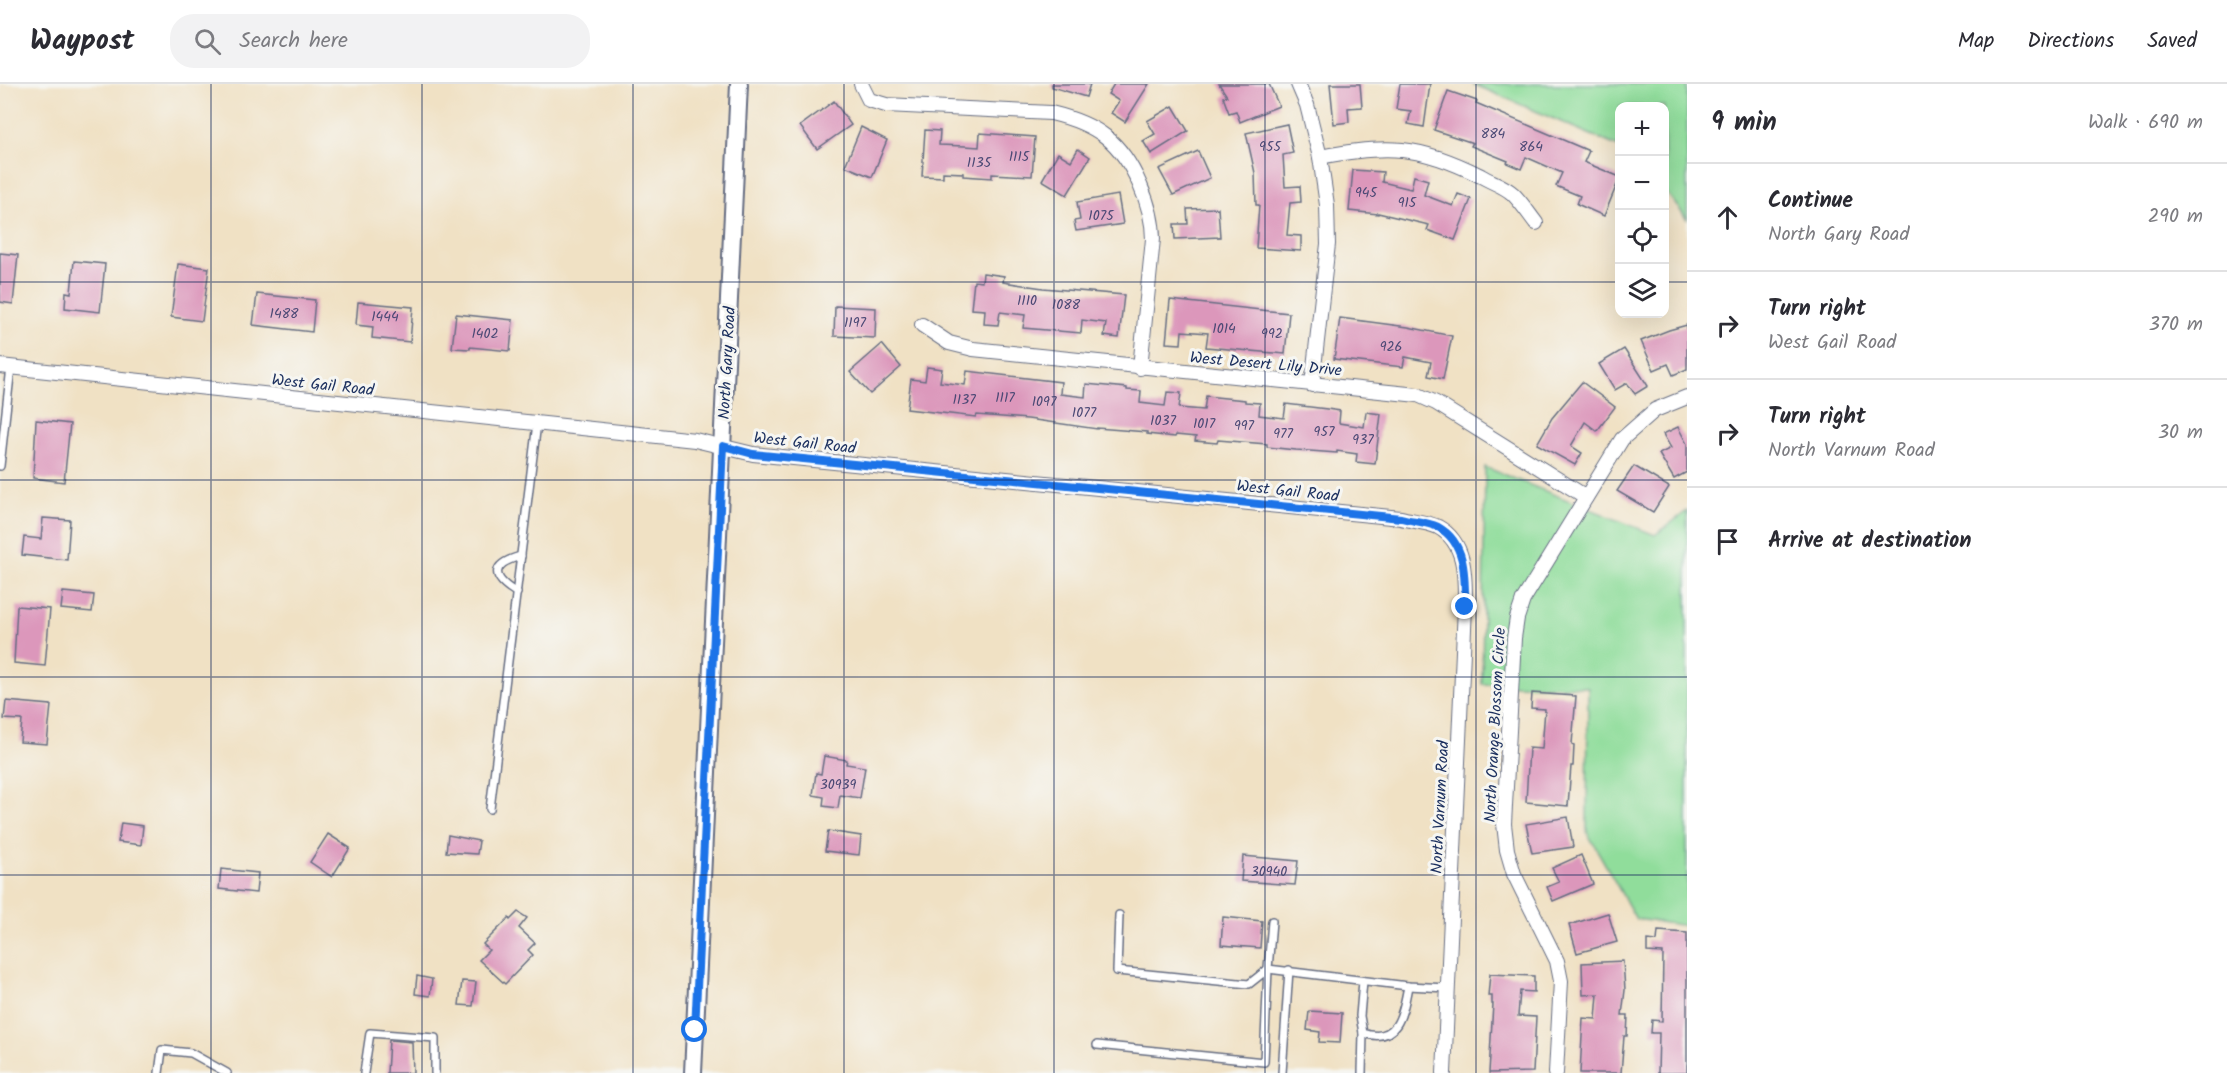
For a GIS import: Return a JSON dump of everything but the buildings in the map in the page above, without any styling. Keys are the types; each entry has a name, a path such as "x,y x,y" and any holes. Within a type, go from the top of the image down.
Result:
{"street":[{"name":"North Gary Road","path":"693,1073 739,84"},
{"path":"861,84 869,100 886,105 1051,113 1076,119 1098,130 1115,143 1136,174 1153,221 1140,368"},
{"path":"1298,84 1307,105 1320,157 1327,205 1328,244 1312,385"},
{"path":"1320,157 1354,150 1384,148 1417,151 1445,160 1512,193 1536,223"},
{"name":"West Desert Lily Drive","path":"922,325 949,343 973,349 1418,395 1436,403 1586,497"},
{"name":"West Gail Road","path":"5,366 695,440 753,454 1401,518 1437,527 1457,544"},
{"name":"North Orange Blossom Circle","path":"1556,1073 1561,981 1557,961 1514,874 1507,850 1504,824 1516,618 1523,600 1622,439 1655,410 1687,397"},
{"name":"North Varnum Road","path":"1444,1073 1465,607 1465,574 1457,544"}],"lane":[{"path":"0,466 5,366"},
{"path":"490,809 537,423"},
{"path":"516,593 498,580 498,573 500,566 506,560 521,556"},
{"path":"1119,915 1117,971 1249,984 1268,969 1289,970 1408,986 1448,988"},
{"path":"1097,1045 1264,1062 1272,921"},
{"path":"1282,1073 1289,970"},
{"path":"1362,1073 1363,1034 1360,1016 1364,981"},
{"path":"1363,1034 1385,1035 1395,1028 1402,1016 1408,986"},
{"path":"364,1073 370,1033 435,1038 435,1073"},
{"path":"159,1073 162,1050 191,1053 227,1073"}],"green space":[{"path":"1473,84 1687,84 1687,219 1669,196 1669,102 1615,102 1615,145"},
{"path":"1485,467 1655,535 1687,511 1687,926 1636,919 1587,832 1588,687 1482,684"}],"route":[{"path":"695,1030 723,446 753,454 1401,518 1437,527 1457,544 1465,574 1465,607"}]}
